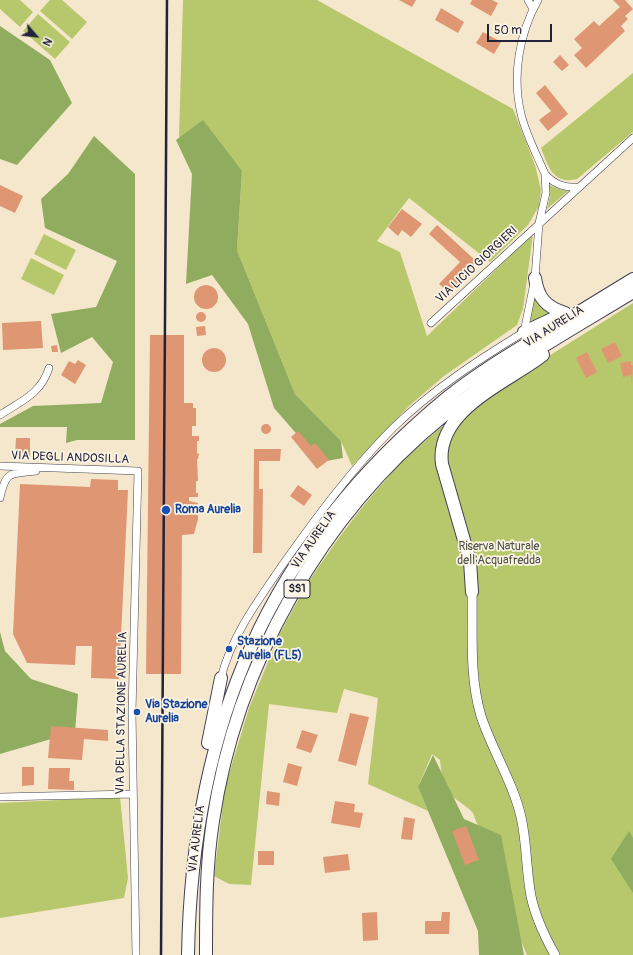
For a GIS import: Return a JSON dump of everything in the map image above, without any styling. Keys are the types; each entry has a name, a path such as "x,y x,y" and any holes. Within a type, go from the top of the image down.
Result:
{"highway":[{"path":"524,332 565,313 633,272"},
{"path":"535,278 538,295 543,302 550,308 565,313"},
{"name":"VIA AURELIA","path":"188,955 191,886 204,792 226,709 241,669 261,624 311,542 359,481 409,431 461,388 504,358 633,279"},
{"name":"VIA AURELIA","path":"206,955 209,850 212,821 222,771 254,671 296,590 349,512 375,481 409,446 443,416 479,388 633,292"},
{"path":"472,592 468,555 442,464 441,451 444,438 449,426 460,414 483,396 539,358 572,329"},
{"path":"204,792 207,749 220,678"}],"street":[{"path":"528,0 533,9"},
{"name":"VIA LICIO GIORGIERI","path":"524,332 535,278 539,223 546,196 545,174 525,126 518,97 520,45 533,9 538,0"},
{"name":"VIA LICIO GIORGIERI","path":"431,324 633,138"},
{"path":"545,174 553,182 562,186 580,187"},
{"name":"VIA AURELIA","path":"220,678 236,638 271,582 320,513 372,450 399,423 449,380 524,332"},
{"path":"0,415 37,390 44,382 49,368"},
{"name":"VIA DEGLI ANDOSILLA","path":"0,466 138,471"},
{"path":"0,498 4,482 10,475 55,469"},
{"name":"VIA DELLA STAZIONE AURELIA","path":"136,955 132,794 132,712 138,471"},
{"path":"472,592 474,668 477,702 490,741 518,807 524,833 531,897 539,922 555,955"},
{"path":"0,797 132,794"}],"green space":[{"path":"0,0 20,0 33,12 20,27 0,9"},
{"path":"50,0 62,0 87,22 72,39 40,11"},
{"path":"183,0 317,0 513,109 535,165 541,190 539,206 528,225 490,262 409,198 377,241 400,252 427,336 533,234 523,309 517,325 444,376 409,406 352,466 341,441 295,394 237,250 242,171 179,137"},
{"path":"38,14 70,42 55,59 23,31"},
{"path":"0,26 50,60 72,103 17,165 0,159"},
{"path":"633,73 633,132 577,179 569,180 557,177 549,167 541,148"},
{"path":"203,120 242,171 237,250 295,394 341,441 343,458 321,462 274,408 248,324 212,275 186,284 192,174 176,140"},
{"path":"94,136 135,174 135,440 77,440 66,443 67,427 0,427 0,424 33,406 101,403 113,362 92,337 61,353 51,314 96,307 117,261 45,228 41,199 68,174"},
{"path":"548,184 555,188 568,191 547,209 550,197"},
{"path":"44,234 76,250 66,270 34,254"},
{"path":"31,258 64,275 54,295 21,279"},
{"path":"533,296 541,308 551,314 530,326"},
{"name":"Riserva Naturale dell'Acquafredda","path":"633,303 633,955 527,955 473,813 453,797 447,789 441,770 440,760 432,754 418,787 428,811 368,784 378,698 344,689 337,713 269,704 251,885 229,884 214,876 225,787 249,708 280,633 308,582 338,539 364,505 402,461 440,428 465,414 552,354"},
{"path":"0,632 5,651 31,679 78,694 75,732 0,754"},
{"path":"433,755 464,819 501,835 524,955 479,955 478,931 418,787"},
{"path":"120,797 128,878 124,898 0,918 0,803"},
{"path":"629,831 633,838 633,893 611,859"}],"building":[{"path":"399,0 416,0 412,7"},
{"path":"472,0 492,0 498,3 491,16 470,4"},
{"path":"613,0 625,0 633,9 625,16 628,19 621,26 625,31 586,68 574,55 582,48 574,39 594,21 599,26 620,7"},
{"path":"441,8 464,22 458,33 435,20"},
{"path":"483,32 501,42 494,54 476,43"},
{"path":"560,55 569,65 562,71 553,62"},
{"path":"545,85 568,114 548,131 539,120 551,111 536,93"},
{"path":"0,185 23,196 15,213 0,206"},
{"path":"402,209 422,224 411,237 402,230 398,236 388,227"},
{"path":"437,225 477,262 449,293 439,284 460,262 429,234"},
{"path":"206,285 214,289 218,297 214,305 206,309 198,305 194,297 198,289"},
{"path":"199,312 203,312 205,313 205,321 199,322 196,319 196,315"},
{"path":"41,321 43,348 3,350 2,323"},
{"path":"205,326 206,335 197,336 196,327"},
{"path":"150,335 184,335 184,403 193,403 193,408 196,408 196,426 192,426 192,436 199,436 199,441 197,441 197,453 199,454 197,459 198,481 196,481 196,493 198,493 198,497 189,497 189,501 198,503 198,519 194,534 182,535 181,674 146,674"},
{"path":"615,342 622,356 608,363 601,349"},
{"path":"57,345 58,352 52,352 51,346"},
{"path":"214,348 219,349 225,355 225,365 219,371 214,372 209,371 203,365 202,360 203,355 209,349"},
{"path":"587,352 597,372 586,378 576,358"},
{"path":"78,360 86,365 75,384 61,375 69,361 75,364"},
{"path":"631,361 631,365 633,365 632,383 631,375 623,377 620,363"},
{"path":"266,424 271,429 266,434 261,429"},
{"path":"298,431 311,446 315,443 329,460 317,469 291,437"},
{"path":"16,438 30,438 30,457 15,456"},
{"path":"254,449 281,449 280,461 259,461 259,489 263,489 262,553 253,553"},
{"path":"91,479 118,480 118,490 128,490 119,679 91,678 92,646 76,646 75,665 27,663 13,634 20,484 90,487"},
{"path":"298,485 312,495 304,506 290,496"},
{"path":"350,713 369,717 356,766 338,761"},
{"path":"51,726 108,730 108,741 84,739 82,760 48,758"},
{"path":"302,730 318,735 311,753 296,748"},
{"path":"288,763 302,767 297,786 283,782"},
{"path":"22,767 34,767 34,785 22,786"},
{"path":"49,768 70,768 69,781 74,781 74,790 48,789"},
{"path":"267,791 280,793 279,806 266,804"},
{"path":"335,801 355,804 354,812 363,813 360,828 331,823"},
{"path":"404,817 415,819 412,840 401,839"},
{"path":"466,826 479,860 465,865 452,831"},
{"path":"258,851 274,851 274,865 258,865"},
{"path":"348,854 350,870 325,873 323,857"},
{"path":"377,912 378,940 363,941 362,913"},
{"path":"442,912 450,912 449,934 425,934 425,921 441,921"}],"railway":[{"path":"161,955 167,0"}],"place":[{"name":"Roma Aurelia","path":"166,510"},
{"name":"Stazione Aurelia (FL5)","path":"229,649"},
{"name":"Via Stazione Aurelia","path":"137,712"}]}
